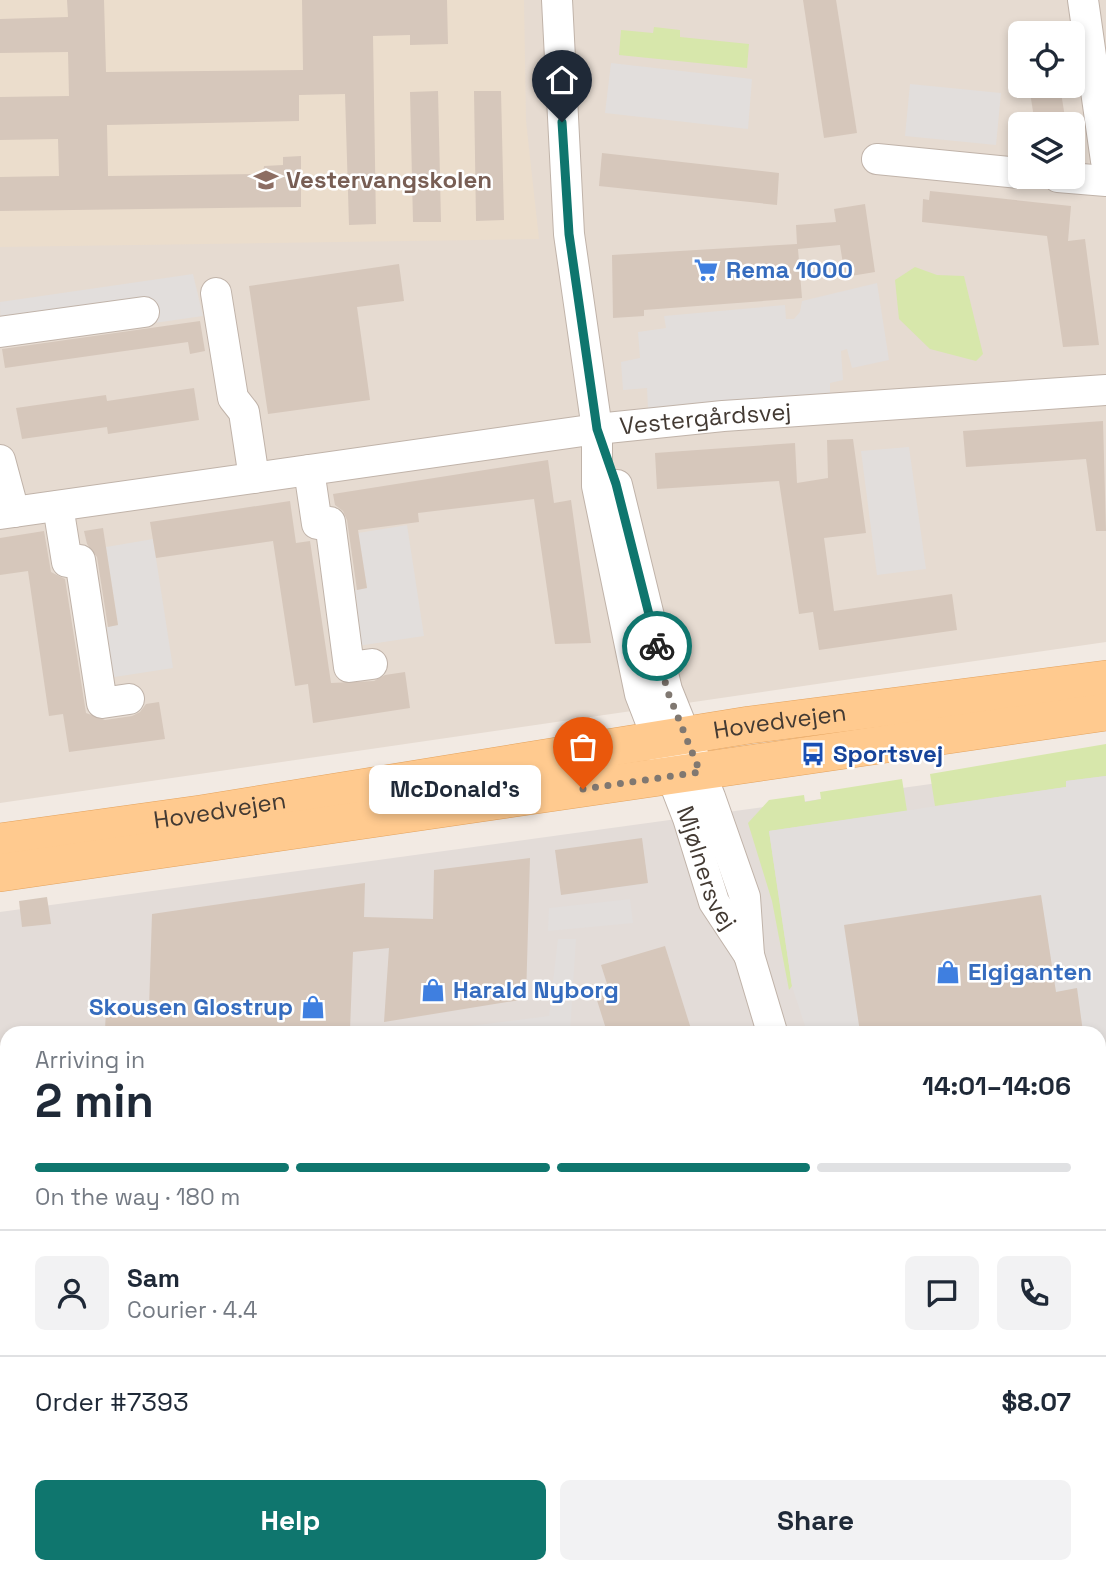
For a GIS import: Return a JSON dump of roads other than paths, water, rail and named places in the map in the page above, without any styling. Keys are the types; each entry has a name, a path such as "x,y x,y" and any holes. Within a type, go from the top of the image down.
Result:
{"main road":[{"name":"Hovedvejen","path":"0,842 672,737 1106,679"},
{"name":"Hovedvejen","path":"0,873 1106,712"}],"street":[{"path":"557,0 569,234 597,429 616,484 667,690 672,737 686,774"},
{"path":"1083,0 1106,161"},
{"path":"877,159 1008,172"},
{"path":"1085,179 1106,181"},
{"path":"216,293 233,398 244,412 254,478"},
{"path":"0,332 144,312"},
{"name":"Vestergårdsvej","path":"0,460 7,513 597,429 723,416 1106,390"},
{"path":"310,470 317,524 330,522 349,667 372,664"},
{"path":"58,506 67,562 80,560 102,703 129,699"},
{"name":"Mjølnersvej","path":"686,774 714,902 749,955 770,1026"}],"place":[{"name":"Vestervangskolen","path":"266,180"},
{"name":"Rema 1000","path":"706,270"},
{"name":"Sportsvej","path":"813,754"},
{"name":"McDonald's","path":"583,789"},
{"name":"Elgiganten","path":"948,972"},
{"name":"Harald Nyborg","path":"433,990"},
{"name":"Skousen Glostrup","path":"313,1007"}]}
